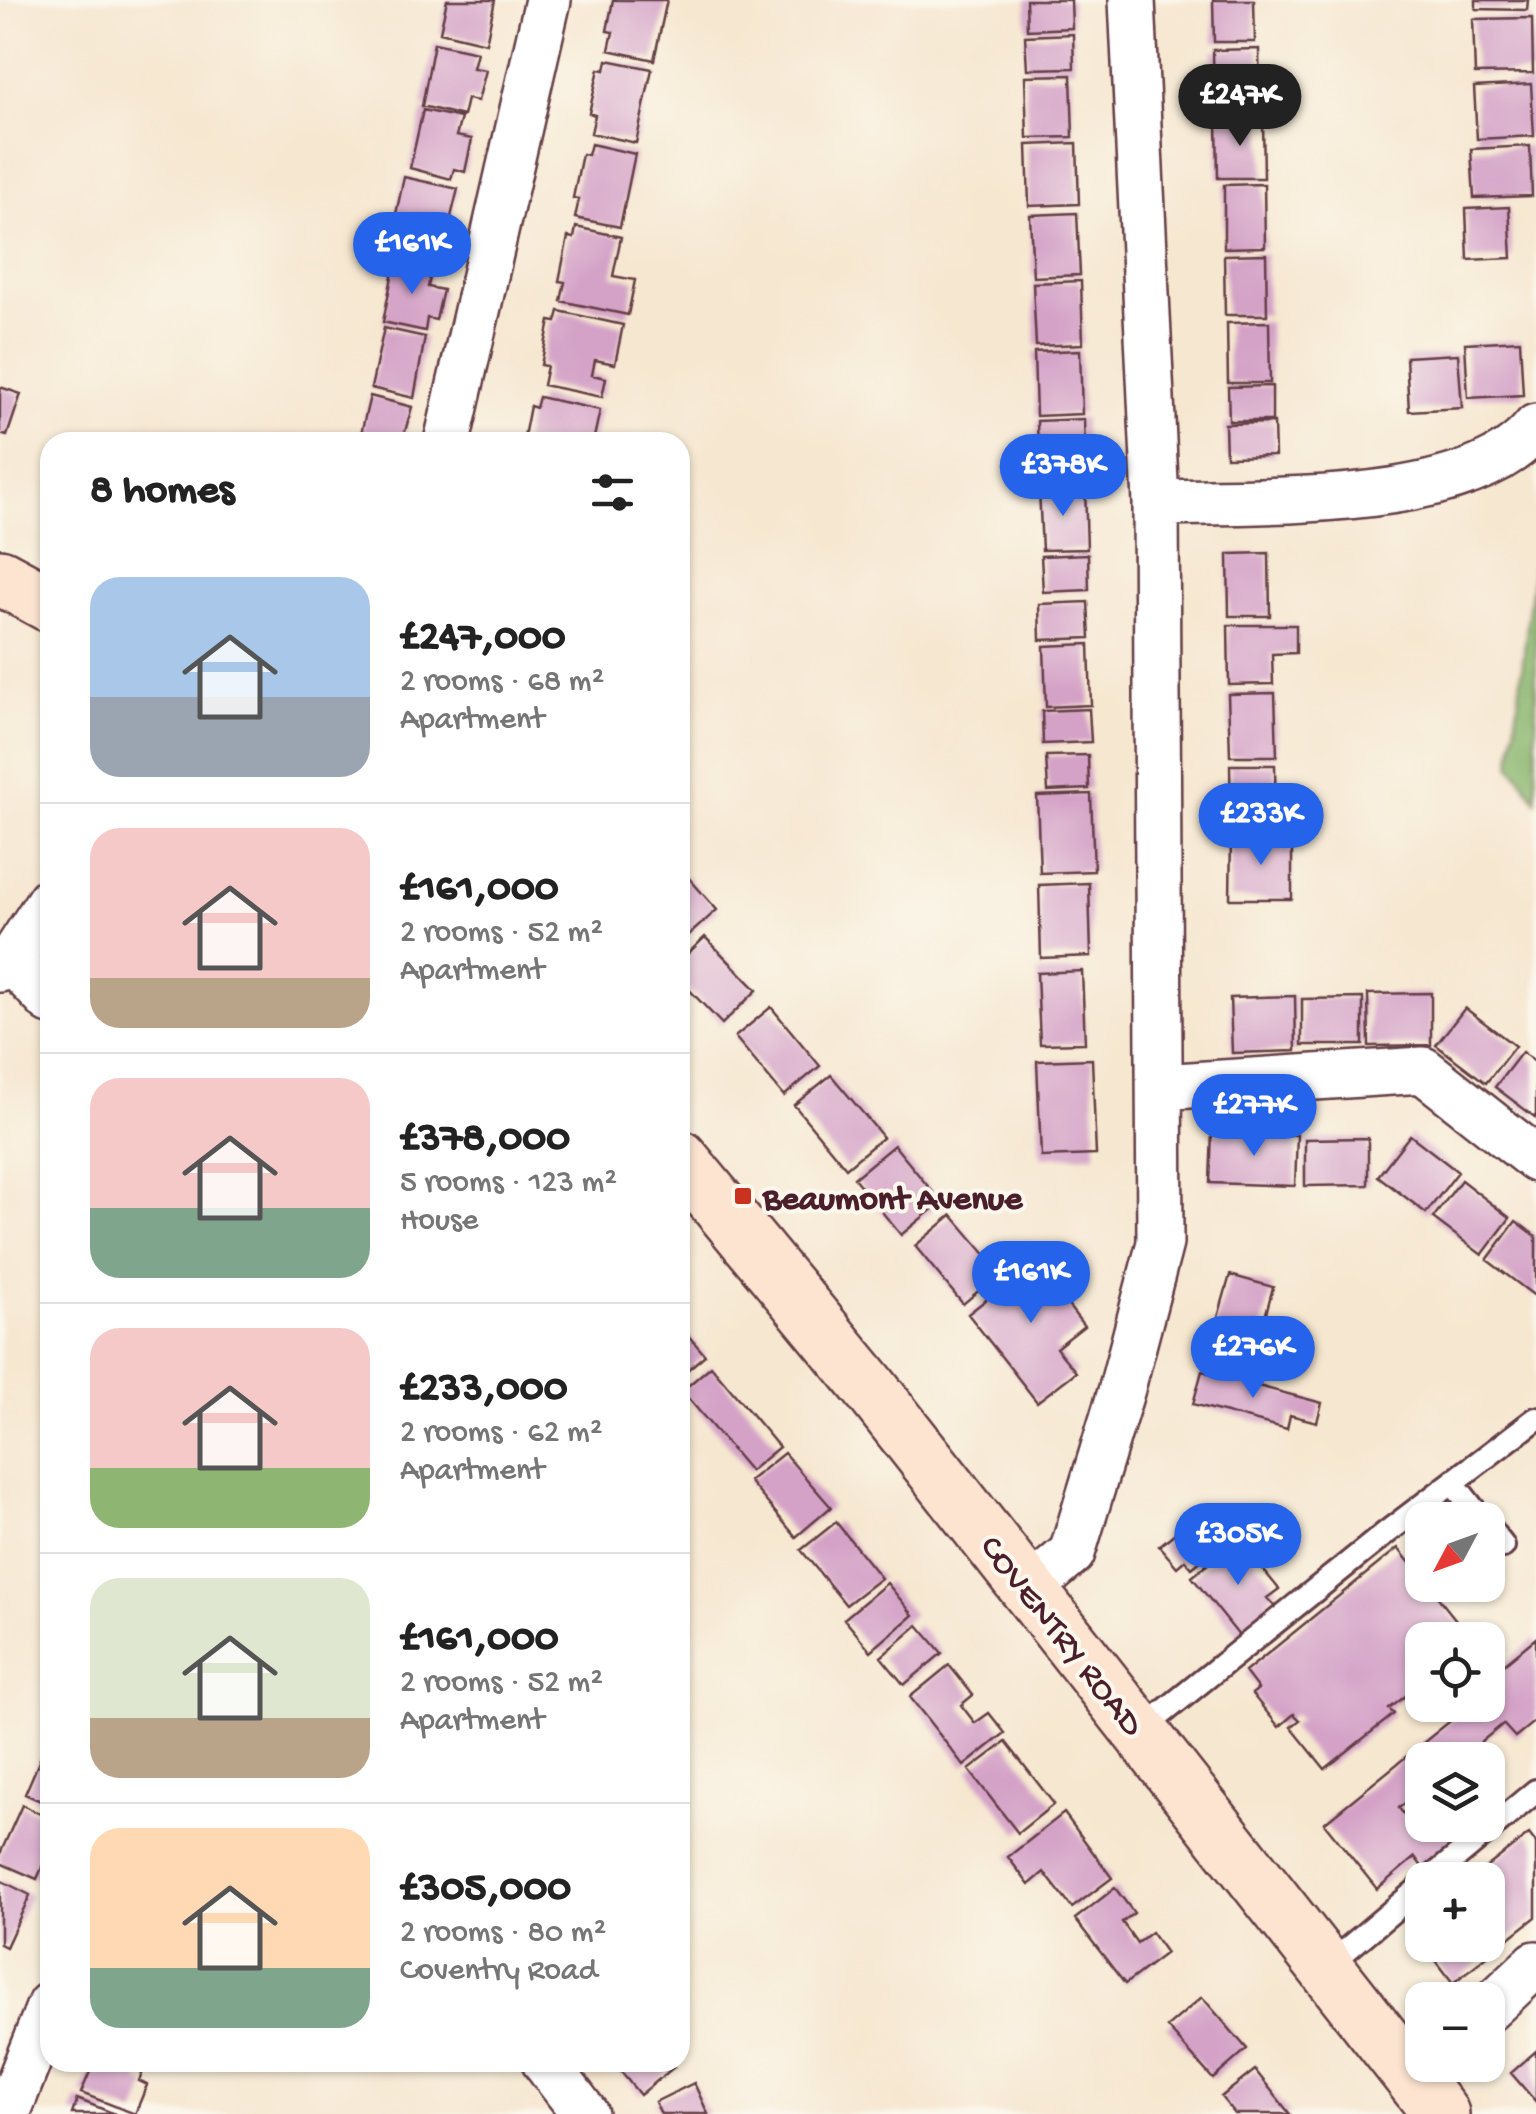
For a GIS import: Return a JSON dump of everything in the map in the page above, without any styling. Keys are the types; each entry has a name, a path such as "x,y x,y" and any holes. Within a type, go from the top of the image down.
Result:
{"main road":[{"path":"0,577 40,599"},
{"name":"COVENTRY ROAD","path":"690,1170 868,1384 1326,1967 1427,2086"}],"street":[{"path":"449,432 548,0"},
{"path":"1030,1590 1072,1552 1160,1244 1156,503 1132,0"},
{"path":"1156,503 1390,494 1479,470 1523,444 1536,428"},
{"path":"40,914 5,964 40,992"},
{"path":"1160,1087 1424,1070 1536,1159"},
{"path":"1505,1993 1536,1964"},
{"path":"7,2114 40,2030"},
{"path":"553,2072 585,2114"}],"lane":[{"path":"1140,1731 1536,1418"},
{"path":"1453,1484 1468,1502"},
{"path":"1451,1862 1536,1791"},
{"path":"1326,1967 1405,1900"}],"green space":[{"path":"1536,548 1536,800 1511,764"}],"building":[{"path":"447,0 495,0 486,43 440,32"},
{"path":"613,0 667,0 654,60 609,50 613,32 607,31"},
{"path":"1026,0 1071,0 1072,28 1027,30"},
{"path":"1213,0 1254,0 1255,42 1214,42"},
{"path":"1476,0 1528,0 1527,10 1476,9"},
{"path":"1532,18 1533,73 1475,74 1473,19"},
{"path":"1073,34 1074,68 1027,69 1025,36"},
{"path":"434,43 477,52 473,68 486,70 478,101 467,99 463,116 422,106"},
{"path":"1259,49 1260,109 1214,109 1213,50"},
{"path":"607,60 652,69 636,143 591,133 595,115 589,113 599,69 605,70"},
{"path":"1071,75 1073,137 1027,138 1025,76"},
{"path":"1531,84 1534,136 1477,139 1474,87"},
{"path":"423,110 461,118 456,136 472,139 465,172 454,169 451,179 410,168"},
{"path":"1217,120 1263,120 1264,178 1218,178"},
{"path":"1077,143 1079,204 1029,206 1027,145"},
{"path":"591,144 635,154 620,227 575,218 579,199 573,198 582,154 588,155"},
{"path":"1530,146 1532,196 1474,198 1471,149"},
{"path":"404,177 458,189 443,249 427,245 424,260 388,251"},
{"path":"1264,184 1265,247 1224,248 1224,185"},
{"path":"1509,207 1512,258 1468,260 1466,209"},
{"path":"1077,213 1080,275 1033,277 1030,215"},
{"path":"576,227 621,237 613,276 635,280 628,315 561,301 565,282 559,281 568,237 574,238"},
{"path":"1266,254 1267,315 1225,315 1224,255"},
{"path":"395,261 432,268 428,287 443,290 436,320 427,318 425,331 383,322"},
{"path":"1081,281 1083,344 1036,346 1033,283"},
{"path":"559,311 623,325 615,364 595,360 592,375 606,378 602,397 543,385 547,366 541,365 550,321 556,322"},
{"path":"1269,322 1270,383 1228,383 1227,323"},
{"path":"384,328 425,337 414,398 371,388"},
{"path":"1520,340 1523,395 1468,398 1465,343"},
{"path":"1080,350 1082,414 1036,416 1034,352"},
{"path":"1458,354 1462,408 1409,411 1406,357"},
{"path":"1272,386 1272,421 1229,421 1228,387"},
{"path":"0,387 21,394 7,436 0,434"},
{"path":"370,396 412,407 405,432 361,432"},
{"path":"539,397 600,410 595,432 525,432 530,406 536,408"},
{"path":"1084,419 1086,480 1039,482 1037,421"},
{"path":"1274,423 1275,456 1226,457 1225,424"},
{"path":"1085,487 1087,549 1042,550 1039,489"},
{"path":"1269,553 1270,616 1229,616 1228,554"},
{"path":"1088,554 1089,590 1043,592 1041,556"},
{"path":"1088,602 1090,638 1040,640 1039,604"},
{"path":"1228,625 1296,625 1296,653 1272,654 1273,684 1229,685"},
{"path":"1089,644 1091,705 1046,707 1044,646"},
{"path":"1275,693 1277,756 1230,756 1228,694"},
{"path":"1089,709 1091,742 1043,744 1042,711"},
{"path":"1088,755 1089,789 1048,791 1046,756"},
{"path":"1230,765 1275,765 1276,826 1231,826"},
{"path":"1091,794 1094,871 1040,873 1037,796"},
{"path":"1231,837 1292,837 1292,899 1230,899"},
{"path":"690,879 717,910 690,934"},
{"path":"1089,883 1091,956 1041,958 1039,885"},
{"path":"705,937 757,990 722,1024 690,990 690,951"},
{"path":"1082,971 1085,1043 1040,1044 1037,973"},
{"path":"1431,993 1431,1045 1369,1046 1368,994"},
{"path":"1295,996 1296,1051 1232,1053 1230,998"},
{"path":"1363,998 1363,1045 1302,1045 1302,999"},
{"path":"771,1007 820,1066 784,1096 735,1037"},
{"path":"1465,1008 1515,1046 1486,1083 1436,1045"},
{"path":"1522,1052 1536,1063 1536,1118 1495,1087"},
{"path":"1092,1059 1096,1155 1041,1157 1037,1061"},
{"path":"831,1075 883,1137 846,1168 794,1105"},
{"path":"1212,1132 1297,1135 1295,1186 1210,1183"},
{"path":"1410,1135 1458,1172 1426,1213 1378,1176"},
{"path":"1368,1138 1368,1185 1305,1186 1305,1139"},
{"path":"894,1145 941,1202 901,1235 854,1178"},
{"path":"1461,1180 1510,1218 1482,1255 1433,1218"},
{"path":"952,1215 1001,1272 963,1304 915,1246"},
{"path":"1516,1221 1536,1236 1536,1297 1487,1260"},
{"path":"1044,1254 1073,1291 1063,1299 1084,1326 1056,1348 1076,1372 1037,1402 968,1314"},
{"path":"1230,1275 1273,1287 1257,1347 1213,1335"},
{"path":"690,1338 705,1355 690,1368"},
{"path":"1215,1340 1256,1351 1248,1381 1207,1370"},
{"path":"711,1366 779,1447 750,1471 690,1400 690,1384"},
{"path":"1202,1371 1322,1403 1317,1422 1290,1415 1287,1429 1193,1404"},
{"path":"784,1453 831,1507 796,1537 749,1481"},
{"path":"1201,1512 1225,1541 1192,1568 1185,1560 1177,1567 1159,1546"},
{"path":"836,1522 881,1578 846,1605 801,1550"},
{"path":"1238,1539 1279,1589 1267,1598 1276,1608 1240,1637 1192,1577"},
{"path":"1398,1548 1405,1557 1405,1602 1442,1602 1458,1622 1405,1622 1405,1696 1389,1709 1394,1714 1325,1769 1291,1727 1300,1720 1294,1714 1279,1727 1252,1694 1258,1689 1245,1672"},
{"path":"887,1583 913,1615 871,1651 844,1619"},
{"path":"918,1625 942,1653 904,1685 881,1657"},
{"path":"1536,1638 1536,1720 1515,1737 1503,1724 1481,1742 1424,1742 1449,1722 1505,1722 1505,1663"},
{"path":"949,1665 973,1695 961,1705 975,1723 989,1713 1005,1733 964,1766 910,1697"},
{"path":"1006,1742 1054,1804 1018,1833 969,1770"},
{"path":"1405,1758 1405,1803 1399,1808 1405,1816 1405,1842 1455,1843 1431,1862 1419,1862 1415,1857 1405,1862 1377,1889 1324,1823"},
{"path":"40,1759 40,1801 25,1794"},
{"path":"22,1805 40,1814 37,1879 0,1863 0,1854"},
{"path":"1064,1813 1112,1878 1072,1908 1044,1872 1029,1885 1008,1857"},
{"path":"1529,1834 1536,1843 1536,1917 1508,1939 1505,1862 1493,1862"},
{"path":"0,1880 30,1895 6,1947 0,1944"},
{"path":"1115,1888 1134,1913 1122,1922 1137,1943 1151,1932 1166,1953 1125,1984 1075,1919"},
{"path":"1437,1962 1480,1962 1454,1982"},
{"path":"1202,1997 1247,2049 1213,2079 1167,2027"},
{"path":"1536,2051 1536,2102 1511,2073"},
{"path":"1255,2070 1290,2114 1235,2114 1221,2097"},
{"path":"90,2072 143,2072 139,2081 147,2085 135,2114 81,2093"},
{"path":"621,2072 668,2072 640,2095"},
{"path":"694,2083 708,2114 661,2114 655,2102"},
{"path":"77,2099 115,2114 72,2114"}],"place":[{"name":"Beaumont Avenue","path":"743,1196"}]}
